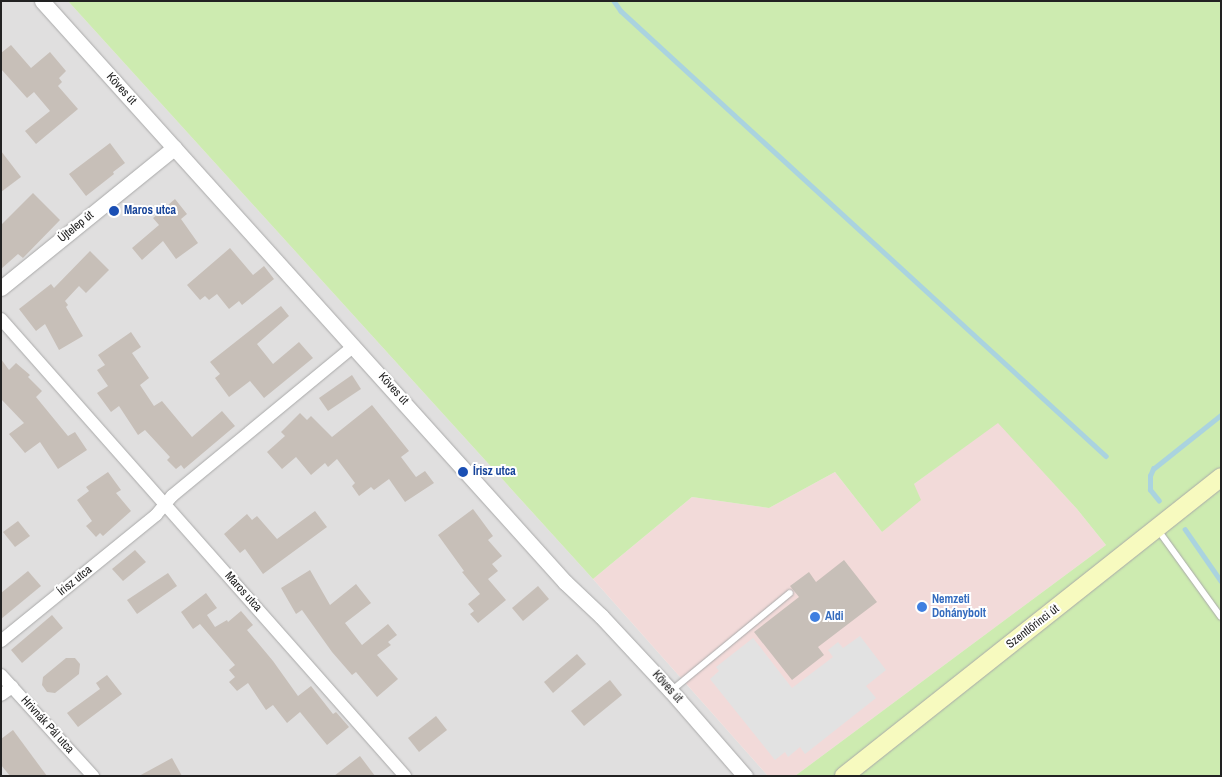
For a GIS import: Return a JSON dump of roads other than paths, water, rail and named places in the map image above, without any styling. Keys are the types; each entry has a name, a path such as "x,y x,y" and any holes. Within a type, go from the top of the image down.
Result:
{"main road":[{"name":"Szentlőrinci út","path":"844,776 1221,477"}],"street":[{"name":"Köves út","path":"42,1 565,582 601,616 671,691 745,776"},
{"name":"Újtelep út","path":"1,288 174,148"},
{"name":"Maros utca","path":"1,319 406,776"},
{"name":"Írisz utca","path":"1,641 156,515 164,504 354,346"},
{"name":"Hrivnák Pál utca","path":"1,675 6,691 93,776"}],"lane":[{"path":"1157,529 1221,617"},
{"path":"671,691 790,592"}],"waterway":[{"path":"614,1 621,11 1106,456"},
{"path":"1159,501 1150,490 1150,476 1153,469 1221,415"},
{"path":"1185,529 1221,581"}],"place":[{"name":"Maros utca","path":"114,211"},
{"name":"Írisz utca","path":"463,472"},
{"name":"Nemzeti Dohánybolt","path":"922,607"},
{"name":"Aldi","path":"815,617"}]}
